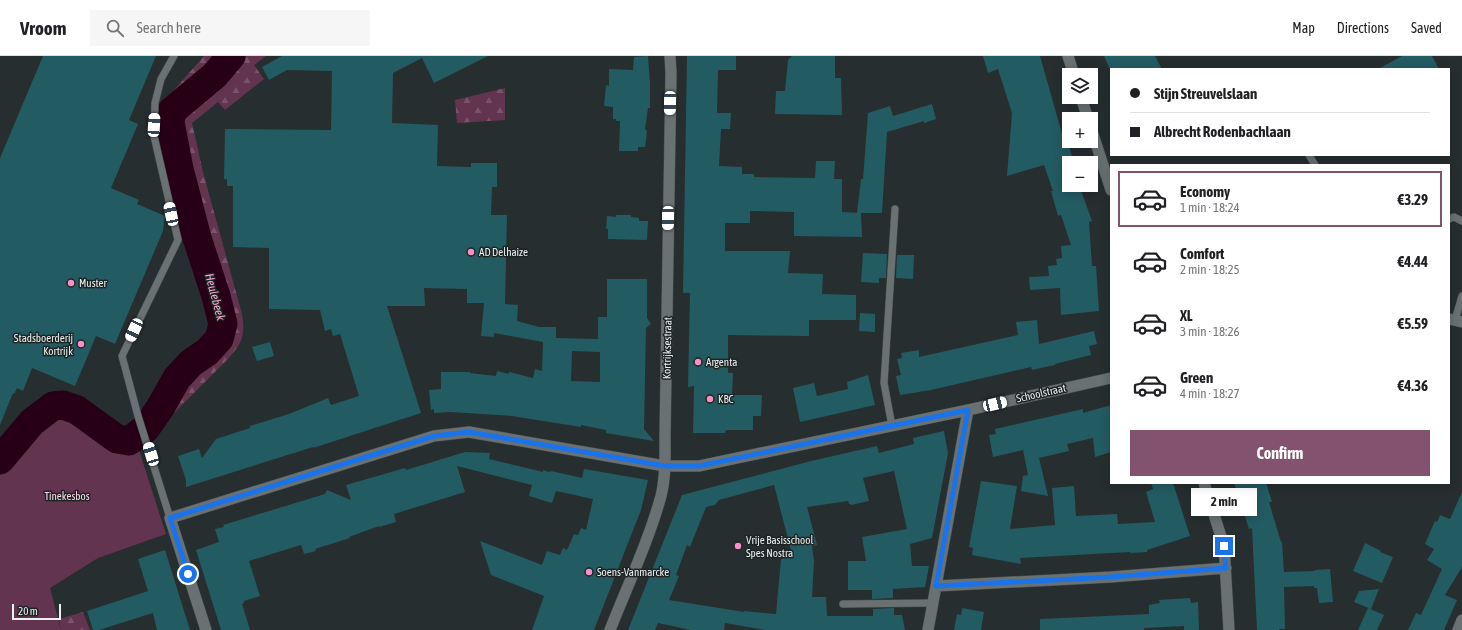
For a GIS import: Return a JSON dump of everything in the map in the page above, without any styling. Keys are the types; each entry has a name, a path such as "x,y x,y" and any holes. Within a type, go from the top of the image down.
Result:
{"street":[{"name":"Kortrijksestraat","path":"610,630 662,495 665,466 670,56"},
{"path":"1068,56 1072,68"},
{"path":"1097,148 1110,187"},
{"name":"Schoolstraat","path":"170,518 434,436 469,432 665,466 699,466 968,410 1110,378"},
{"path":"928,630 968,410"},
{"path":"1204,484 1224,546 1229,630"},
{"path":"170,518 206,630"},
{"path":"936,586 1111,577 1226,568"},
{"path":"1458,630 1462,620"}],"lane":[{"path":"170,518 138,416 122,356 178,240 154,136 156,103 161,79 174,56"},
{"path":"892,426 884,383 895,209"},
{"path":"1450,219 1454,217 1462,221"},
{"path":"1455,320 1462,296"},
{"path":"843,604 933,603"}],"green space":[{"path":"204,56 225,56 180,98 174,90"},
{"path":"240,56 266,56 254,65 264,79 225,110 218,102 192,123 203,172 242,314 242,338 229,358 164,423 157,423 147,415 150,400 170,366 208,335 211,324 191,237 160,137 181,132 177,115 183,107 224,72"},
{"path":"505,88 505,120 457,123 455,100"},
{"name":"Tinekesbos","path":"58,413 68,413 120,451 126,451 137,444 166,534 98,558 50,588 61,630 0,630 0,467 19,444 41,423"},
{"path":"83,612 90,630 61,630 59,619"}],"building":[{"name":"Muster","path":"43,56 156,56 129,120 138,124 111,188 139,200 137,204 165,216 163,231 115,344 96,336 75,386 32,368 23,391 17,388 14,394 13,393 0,425 0,158"},
{"path":"282,56 488,56 434,83 422,58 393,73 392,123 438,125 437,166 471,167 471,163 497,163 497,187 492,187 491,215 507,215 505,304 518,305 517,321 539,327 556,327 556,338 598,339 598,317 607,317 607,279 647,279 647,318 651,324 646,328 644,429 654,441 606,433 606,430 581,425 581,427 512,416 450,412 434,413 434,409 431,410 429,390 441,389 441,372 470,372 496,376 497,371 509,374 509,372 533,378 535,369 542,371 543,342 494,333 494,337 481,336 484,303 467,303 467,289 424,288 425,306 387,306 421,413 186,487 186,480 178,456 199,449 202,458 216,439 250,428 250,426 289,414 328,398 331,405 359,396 340,334 333,336 331,329 325,331 320,310 269,309 269,248 233,247 233,186 227,186 227,179 224,179 225,129 331,130 332,71 287,70 269,80 262,67","holes":["572,351 600,352 600,382 571,381"]},
{"path":"648,56 650,108 648,108 645,129 647,131 645,147 638,147 638,151 619,151 620,121 613,119 613,107 604,106 606,85 609,86 609,69 633,70 634,57"},
{"path":"687,56 736,56 736,70 718,70 717,113 731,113 730,129 721,129 719,166 742,167 742,174 754,174 754,177 815,178 816,161 835,161 834,179 842,179 842,212 861,213 862,237 794,236 794,212 750,211 750,223 725,223 725,251 790,251 788,273 823,274 822,294 856,295 856,320 809,320 809,336 728,335 728,373 733,373 732,395 762,395 761,416 753,416 753,430 726,430 725,433 693,433 694,386 688,387 690,293 683,293"},
{"path":"792,56 835,56 835,78 841,78 842,115 775,114 776,91 785,91 788,60"},
{"path":"983,56 1040,56 1062,133 1062,148 1070,148 1072,156 1062,156 1062,192 1082,192 1092,221 1089,222 1092,266 1096,266 1099,311 1061,315 1060,288 1030,290 1029,277 1049,276 1048,266 1057,265 1056,259 1062,258 1061,246 1071,245 1061,215 1058,216 1051,191 1053,191 1044,165 1007,176 1012,113 998,69 988,73"},
{"path":"1104,56 1155,56 1161,68 1110,68"},
{"path":"1402,56 1432,56 1438,68 1380,68"},
{"path":"932,104 936,119 887,132 882,213 857,213 861,179 863,179 868,113 890,106 893,116"},
{"path":"616,215 631,215 631,217 639,218 639,221 648,221 647,240 608,239 608,229 606,229 607,216 616,217"},
{"path":"863,253 887,254 886,278 879,278 879,283 861,282"},
{"path":"897,255 914,255 913,279 896,278"},
{"path":"860,313 875,314 875,332 859,331"},
{"path":"1037,320 1039,344 1094,331 1097,344 1089,346 1091,355 1055,365 1032,370 1031,367 931,390 900,395 896,376 901,375 897,359 902,358 901,353 919,350 919,357 1018,335 1016,322"},
{"path":"270,342 274,356 257,361 252,347"},
{"path":"868,375 875,405 800,422 793,388 814,383 817,396 848,389 847,382"},
{"path":"1110,405 1110,452 1095,457 1093,438 1067,444 1069,451 1039,458 1048,496 1021,491 1023,476 1028,475 1023,450 993,457 989,435 996,434 995,429 1083,409 1083,413"},
{"path":"944,431 948,453 932,538 910,544 912,566 929,566 925,587 893,589 893,598 872,599 872,590 848,590 848,561 866,561 862,537 907,529 894,471 863,478 869,501 851,505 848,501 807,507 817,545 812,546 814,561 812,597 826,597 827,616 873,616 873,609 894,608 894,615 902,615 905,630 766,630 725,623 724,630 691,630 658,623 655,630 628,630 682,495 811,461 877,446 879,453 914,444 913,438","holes":["774,485 791,550 783,552 783,559 781,559 776,614 744,612 669,600 679,576 676,575 687,545 690,547 706,507 715,505 719,500"]},
{"path":"465,452 490,453 489,459 543,472 543,470 549,472 551,471 582,478 584,469 648,480 641,510 594,630 532,630 544,596 491,575 480,541 542,565 547,551 560,555 563,548 567,550 574,534 578,535 581,528 586,530 593,499 556,491 552,503 529,496 532,485 457,466 465,492 394,514 396,522 379,526 349,537 350,538 315,549 316,551 304,554 301,545 249,561 260,596 244,601 242,604 250,630 221,630 196,550 219,542 215,529 224,527 223,525 325,494 327,490 351,500 346,485 405,468 406,470"},
{"path":"981,481 1017,486 1010,529 1055,525 1052,488 1074,486 1076,516 1117,514 1118,524 1155,522 1146,492 1153,489 1151,484 1173,484 1190,536 1147,550 1147,552 1020,558 1021,564 972,555 973,548 969,547"},
{"path":"1234,484 1266,484 1272,502 1269,502 1282,542 1284,572 1330,569 1333,602 1319,603 1317,588 1314,588 1314,586 1284,587 1285,629 1257,630 1252,528 1249,529"},
{"path":"1462,492 1462,567 1445,595 1457,600 1444,630 1408,630 1416,613 1421,615 1442,569 1427,560 1434,549 1425,544 1435,521 1437,522 1440,515 1450,519"},
{"path":"1365,543 1381,551 1380,552 1393,557 1382,583 1353,571"},
{"path":"165,550 190,630 157,630 153,613 99,630 93,630 87,611 148,591 138,559"},
{"path":"1379,589 1371,609 1354,602 1359,591"},
{"path":"1190,598 1191,603 1198,602 1199,630 1184,630 1184,626 1144,628 1144,630 1040,630 1040,619 1149,614 1149,605 1160,603 1159,600"},
{"path":"962,608 984,612 981,630 954,630 957,614 961,615"},
{"path":"1368,608 1384,615 1377,630 1358,630"}],"waterway":[{"name":"Heulebeek","path":"0,460 32,422 53,406 63,405 77,410 117,439 129,441 146,428 160,408 177,378 191,363 207,352 219,339 223,324 216,296 197,238 179,169 170,122 172,111 215,75 231,56"}],"place":[{"name":"AD Delhaize","path":"471,252"},
{"name":"Muster","path":"71,283"},
{"name":"Stadsboerderij Kortrijk","path":"81,344"},
{"name":"Argenta","path":"698,362"},
{"name":"KBC","path":"710,399"},
{"name":"Vrije Basisschool Spes Nostra","path":"738,546"},
{"name":"Soens-Vanmarcke","path":"589,572"}],"route":[{"path":"188,574 170,518 434,436 469,432 665,466 699,466 968,410 936,586 1111,577 1226,568 1224,546"}]}
